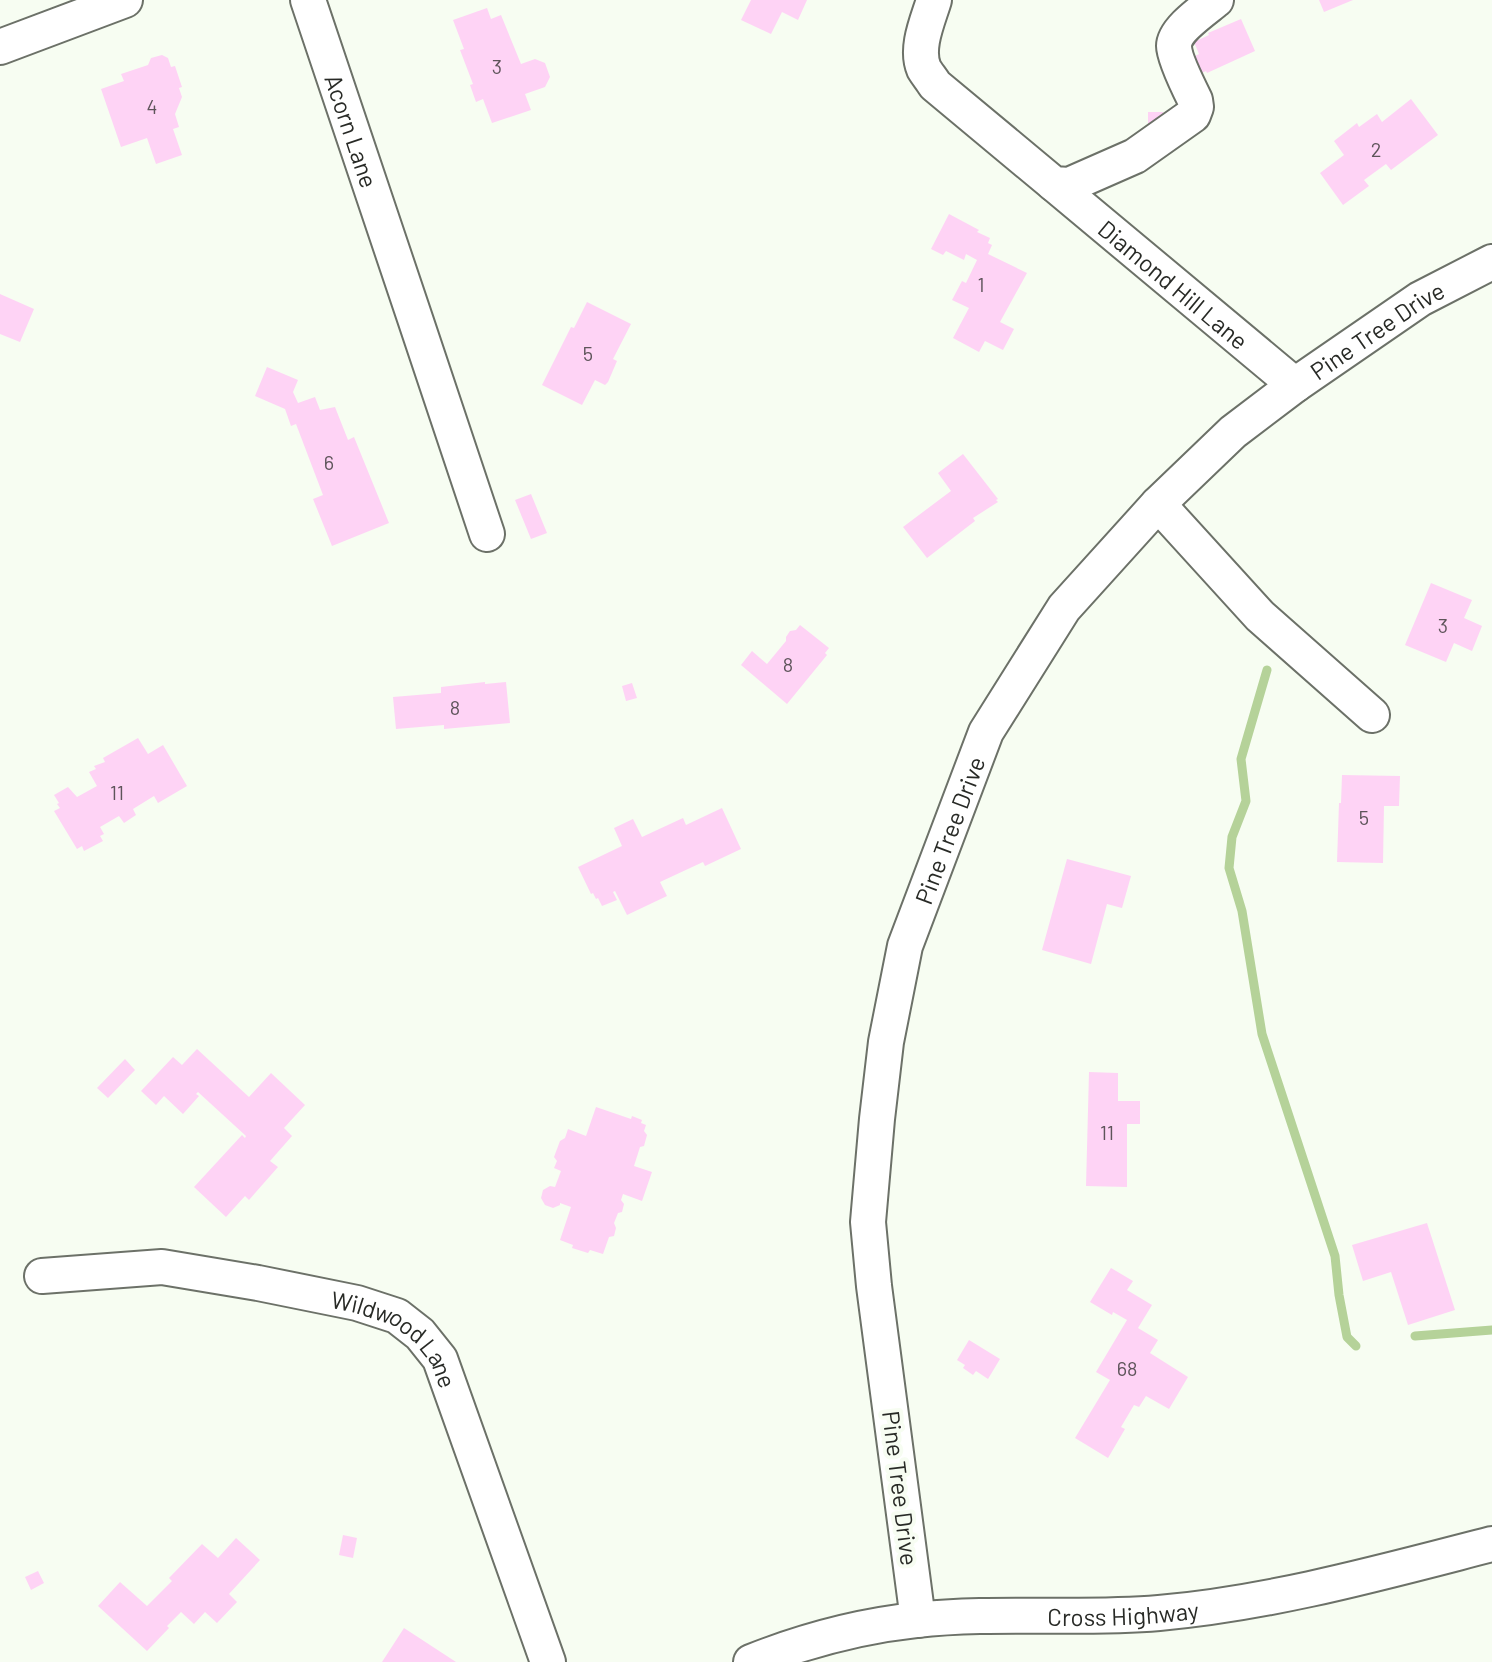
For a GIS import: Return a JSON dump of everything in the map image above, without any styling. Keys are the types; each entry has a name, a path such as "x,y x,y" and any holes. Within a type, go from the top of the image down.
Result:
{"street":[{"path":"0,47 125,0"},
{"name":"Acorn Lane","path":"308,0 487,534"},
{"name":"Diamond Hill Lane","path":"934,0 921,56 924,70 935,85 1295,385"},
{"path":"1054,184 1069,185 1135,156 1193,115 1195,100 1174,47 1182,29 1216,0"},
{"name":"Pine Tree Drive","path":"918,1620 868,1222 886,1042 905,946 986,732 1064,608 1158,504 1233,432 1420,299 1492,262"},
{"path":"1158,504 1260,616 1372,715"},
{"name":"Wildwood Lane","path":"42,1276 162,1267 357,1303 397,1316 420,1334 440,1359 548,1662"},
{"name":"Cross Highway","path":"751,1662 839,1634 918,1620 995,1616 1117,1616 1195,1609 1290,1593 1492,1544"}],"building":[{"path":"751,0 807,0 798,20 782,12 771,34 741,20"},
{"path":"1319,0 1353,0 1324,12"},
{"path":"487,8 491,19 501,15 521,64 535,59 545,63 550,77 545,87 525,94 531,110 492,123 483,99 476,102 470,85 473,84 460,50 464,49 453,20"},
{"path":"1241,19 1255,51 1198,75 1190,45 1195,56 1199,54 1194,42"},
{"path":"162,55 168,58 171,67 175,66 182,87 179,88 182,97 175,114 179,127 173,129 182,155 156,164 147,138 121,147 101,89 124,81 121,74 148,65 151,58"},
{"path":"1411,99 1438,135 1391,170 1386,164 1364,180 1369,186 1343,205 1320,173 1344,155 1334,141 1357,123 1359,127 1377,114 1382,122"},
{"path":"1148,112 1163,112 1164,127 1148,128"},
{"path":"949,214 990,238 988,243 992,245 988,254 1027,273 1000,322 1014,329 1003,350 985,341 979,352 953,338 969,308 952,300 962,281 966,283 977,260 966,254 964,260 946,251 943,255 931,249"},
{"path":"0,294 34,309 20,342 0,334"},
{"path":"587,302 631,324 613,359 617,361 608,382 605,385 595,380 582,405 542,385"},
{"path":"267,367 298,380 293,392 298,403 315,397 320,410 335,407 348,440 354,437 389,523 332,546 313,499 323,495 296,424 291,426 285,409 255,396"},
{"path":"963,454 998,502 973,518 975,521 927,558 903,527 951,491 938,473"},
{"path":"531,494 547,533 531,539 515,500"},
{"path":"1431,583 1472,600 1464,618 1482,626 1472,651 1454,643 1446,662 1405,645"},
{"path":"800,625 829,648 825,653 827,655 787,704 741,665 752,651 767,664 786,641 790,631"},
{"path":"506,682 510,723 444,729 444,725 396,729 393,697 441,693 441,687"},
{"path":"632,683 637,698 626,701 622,686"},
{"path":"138,738 148,754 163,745 187,786 158,803 154,796 133,809 136,815 124,823 119,816 100,827 104,834 100,836 103,841 84,851 82,846 77,849 54,811 60,808 54,795 68,787 77,797 97,786 89,772 96,769 94,766 105,762 103,758"},
{"path":"1342,775 1400,776 1399,806 1384,806 1383,863 1337,862"},
{"path":"722,808 741,849 660,882 667,896 627,915 615,891 617,900 602,906 598,898 591,894 578,867 622,846 614,828 633,819 642,837 683,818 686,825"},
{"path":"1067,859 1131,876 1122,908 1107,904 1091,964 1042,950"},
{"path":"197,1049 249,1097 271,1073 305,1105 284,1128 292,1136 270,1161 278,1167 249,1200 245,1196 226,1217 194,1187 242,1135 246,1136 198,1092 196,1094 199,1096 183,1114 164,1096 156,1105 141,1091 173,1057 182,1065"},
{"path":"125,1059 135,1070 108,1098 97,1088"},
{"path":"1089,1072 1118,1073 1118,1101 1140,1101 1140,1124 1127,1124 1127,1187 1086,1186"},
{"path":"596,1107 642,1120 647,1135 634,1166 652,1172 642,1201 623,1194 621,1200 624,1204 614,1223 614,1236 609,1237 603,1254 572,1248 573,1245 560,1240 571,1207 560,1203 553,1208 545,1205 541,1198 543,1190 555,1187 561,1171 554,1168 560,1141 565,1138 568,1129 586,1136"},
{"path":"1427,1223 1455,1310 1408,1325 1391,1272 1363,1281 1352,1245"},
{"path":"1111,1268 1133,1281 1127,1290 1152,1305 1138,1328 1158,1340 1150,1353 1188,1377 1169,1409 1146,1396 1139,1407 1134,1405 1121,1427 1125,1429 1108,1458 1075,1438 1110,1380 1096,1372 1127,1320 1090,1302"},
{"path":"969,1340 1000,1359 988,1379 976,1371 973,1375 957,1360"},
{"path":"343,1535 357,1538 353,1558 339,1555"},
{"path":"236,1538 260,1560 229,1594 237,1602 217,1623 205,1612 194,1624 181,1612 147,1651 98,1606 120,1582 147,1606 202,1544 218,1558"},
{"path":"38,1571 44,1583 31,1590 25,1577"},
{"path":"404,1628 456,1662 382,1662"}],"waterway":[{"path":"1267,670 1241,759 1246,801 1232,837 1229,868 1242,911 1262,1034 1335,1256 1347,1337 1356,1346"},
{"path":"1415,1336 1492,1330"}]}
